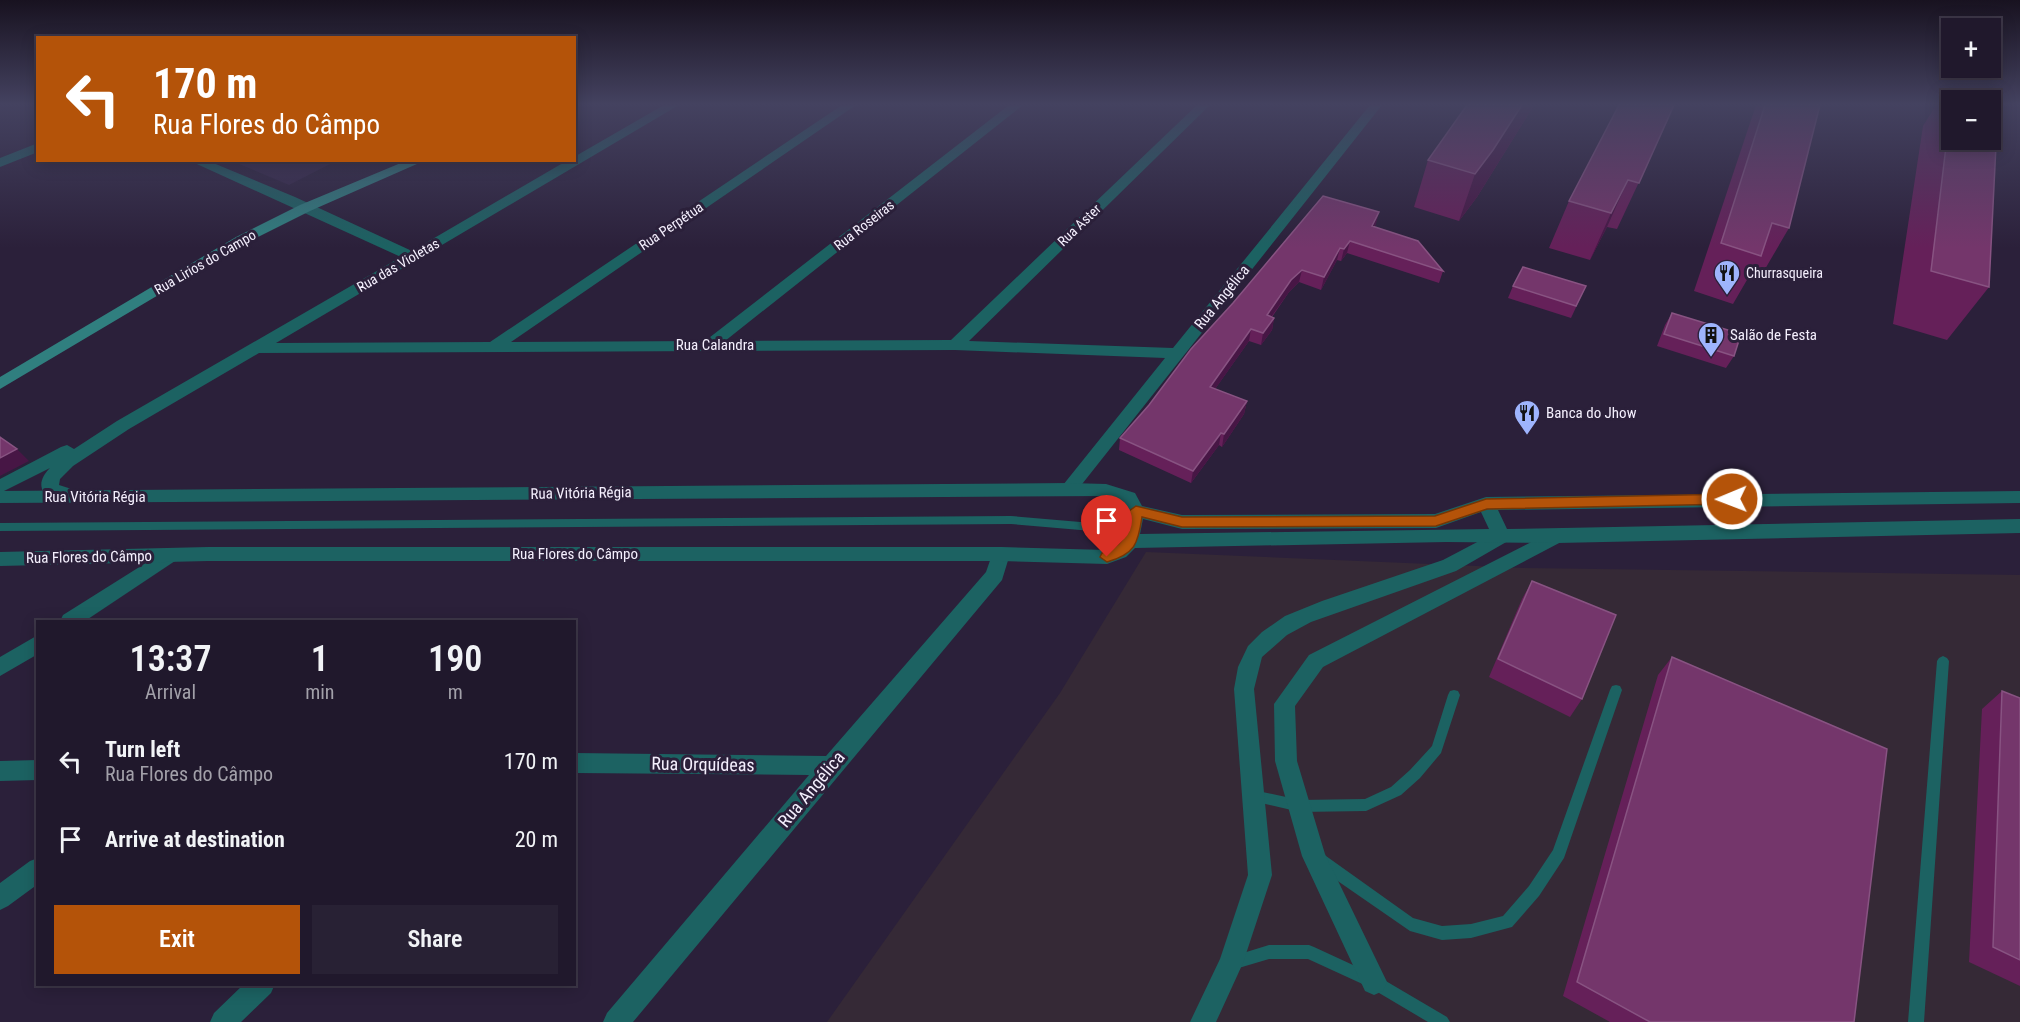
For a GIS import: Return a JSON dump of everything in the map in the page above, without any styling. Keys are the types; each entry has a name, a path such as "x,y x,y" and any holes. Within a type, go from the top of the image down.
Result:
{"main road":[{"name":"Rua Lirios do Campo","path":"0,384 241,240 305,207 415,162"}],"street":[{"path":"0,163 24,153"},
{"name":"Rua das Violetas","path":"576,161 591,153"},
{"name":"Rua Perpétua","path":"493,347 780,153"},
{"name":"Rua Roseiras","path":"710,345 956,153"},
{"name":"Rua Aster","path":"955,345 1155,153"},
{"name":"Rua Angélica","path":"1069,489 1338,153"},
{"path":"199,162 413,256"},
{"name":"Rua das Violetas","path":"75,498 50,489 51,477 67,462 123,425 253,348 575,162"},
{"name":"Rua Calandra","path":"253,348 955,345 1177,353"},
{"name":"Rua das Violetas","path":"0,487 94,437 123,425"},
{"name":"Rua Vitória Régia","path":"0,497 1069,489 1106,490 1129,498 1133,527"},
{"path":"1133,527 1182,522 1436,521 1486,504 2020,497"},
{"path":"1486,504 1502,536"},
{"path":"1133,527 1557,536 2020,526"},
{"name":"Rua Flores do Câmpo","path":"0,559 168,556 1001,554 1107,557 1119,552 1133,527"},
{"path":"1203,1022 1231,963 1260,875 1244,689 1248,663 1259,647 1300,615 1439,570 1484,550 1502,536"},
{"path":"1374,982 1314,856 1286,761 1284,704 1316,661 1557,536"},
{"name":"Rua Angélica","path":"616,1022 995,575 1001,554"},
{"path":"72,620 168,556"},
{"path":"0,668 36,644"},
{"name":"Rua Orquídeas","path":"576,763 831,766"},
{"path":"0,771 36,770"},
{"path":"0,898 36,871"},
{"path":"223,1022 260,986"}],"lane":[{"path":"0,527 1011,520 1092,527 1133,527"},
{"path":"1916,1022 1943,661"},
{"path":"1314,856 1410,924 1442,933 1471,931 1508,922 1534,891 1559,853 1616,690"},
{"path":"1253,796 1300,806 1366,805 1396,791 1437,749 1454,695"},
{"path":"1231,963 1269,952 1309,952 1374,982 1442,1022"}],"shaded area":[{"path":"234,162 334,162 289,185"},
{"path":"1146,552 1524,568 2020,575 2020,1022 827,1022 1060,693"}],"building":[{"path":"1433,153 1491,153 1475,174 1428,160"},
{"path":"1594,153 1653,153 1639,183 1628,180 1611,213 1569,201"},
{"path":"1750,153 1808,153 1789,228 1772,223 1761,256 1721,243"},
{"path":"1945,153 1996,153 1989,287 1931,271"},
{"path":"1323,196 1379,212 1372,226 1418,241 1443,271 1350,241 1344,249 1340,248 1324,277 1302,270 1291,280 1267,315 1274,318 1263,333 1251,329 1210,387 1247,401 1224,434 1221,433 1193,471 1120,438 1149,405 1191,349"},
{"path":"1523,267 1586,286 1576,306 1513,286"},
{"path":"1672,313 1741,334 1734,356 1664,334"},
{"path":"0,437 17,449 0,458"},
{"path":"1532,581 1616,615 1582,699 1498,659"},
{"path":"1672,657 1887,749 1854,1022 1650,1022 1577,982"},
{"path":"2002,691 2020,698 2020,960 1993,947"}],"place":[{"name":"Churrasqueira","path":"1727,296"},
{"name":"Salão de Festa","path":"1711,358"},
{"name":"Banca do Jhow","path":"1527,436"}],"route":[{"path":"1107,557 1119,552 1131,541 1136,511 1182,522 1436,521 1486,504 1732,499"}]}
